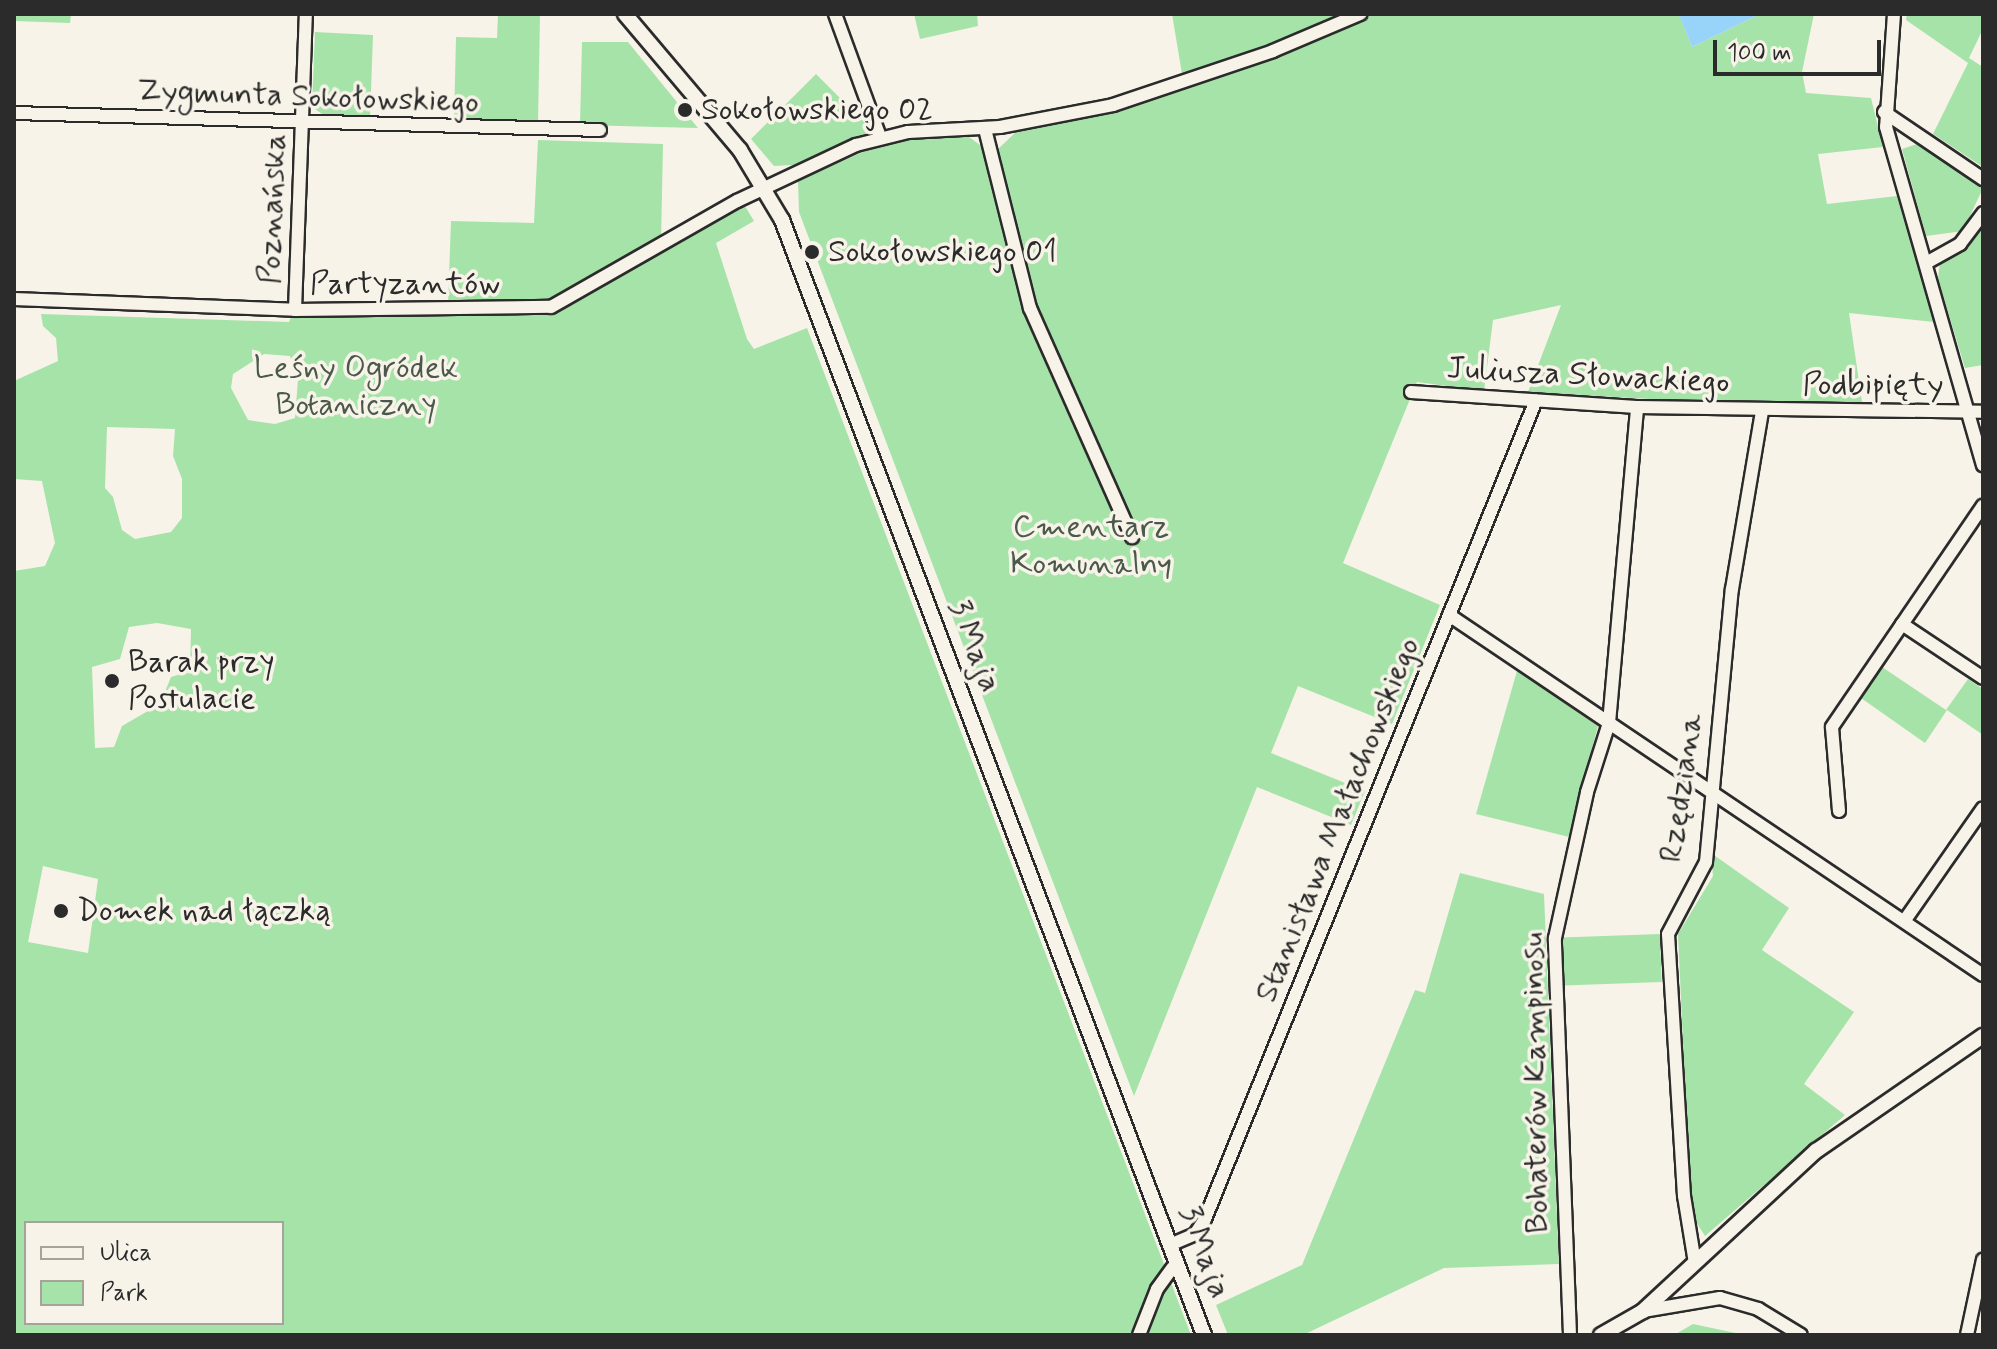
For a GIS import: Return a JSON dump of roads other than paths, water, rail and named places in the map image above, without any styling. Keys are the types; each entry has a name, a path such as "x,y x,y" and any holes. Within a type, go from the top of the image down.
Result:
{"street":[{"name":"Poznańska","path":"295,310 306,14"},
{"name":"3 Maja","path":"625,14 735,144 764,188 823,322 1204,1335"},
{"path":"835,14 880,137"},
{"name":"Partyzantów","path":"14,299 295,310 551,307 764,188 880,137 985,129 1113,105 1273,51 1360,14"},
{"path":"1894,14 1884,112 1965,411 1983,465"},
{"path":"1884,112 1983,179"},
{"name":"Zygmunta Sokołowskiego","path":"14,113 302,124 600,130"},
{"path":"985,129 1030,308 1132,537"},
{"path":"1926,263 1960,244 1983,213"},
{"name":"Juliusza Słowackiego","path":"1411,392 1637,407 1762,411"},
{"name":"Stanisława Małachowskiego","path":"1172,1244 1195,1234 1205,1219 1536,400"},
{"name":"Bohaterów Kampinosu","path":"1570,1335 1555,938 1587,792 1609,723 1637,407"},
{"name":"Podbipięty","path":"1762,411 1983,412"},
{"name":"Rzędziana","path":"1695,1263 1684,1196 1668,934 1706,862 1732,589 1762,411"},
{"path":"1839,811 1832,727 1983,506"},
{"path":"1449,615 1609,723 1713,788 1983,975"},
{"path":"1902,624 1983,678"},
{"path":"1905,920 1983,808"},
{"path":"1608,1333 1643,1311 1816,1151 1983,1036"},
{"path":"1967,1335 1983,1260"},
{"path":"1139,1335 1157,1289 1172,1268"},
{"path":"1643,1311 1720,1298 1758,1309 1801,1335"}],"water":[{"path":"1679,14 1760,14 1692,47 1679,15"}],"place":[{"name":"Sokołowskiego 02","path":"685,110"},
{"name":"Sokołowskiego 01","path":"812,252"},
{"name":"Barak przy Postulacie","path":"112,681"},
{"name":"Domek nad łączką","path":"61,911"}],"park label":[{"name":"Leśny Ogródek Botaniczny","path":"356,388"},
{"name":"Cmentarz Komunalny","path":"1091,546"}]}
